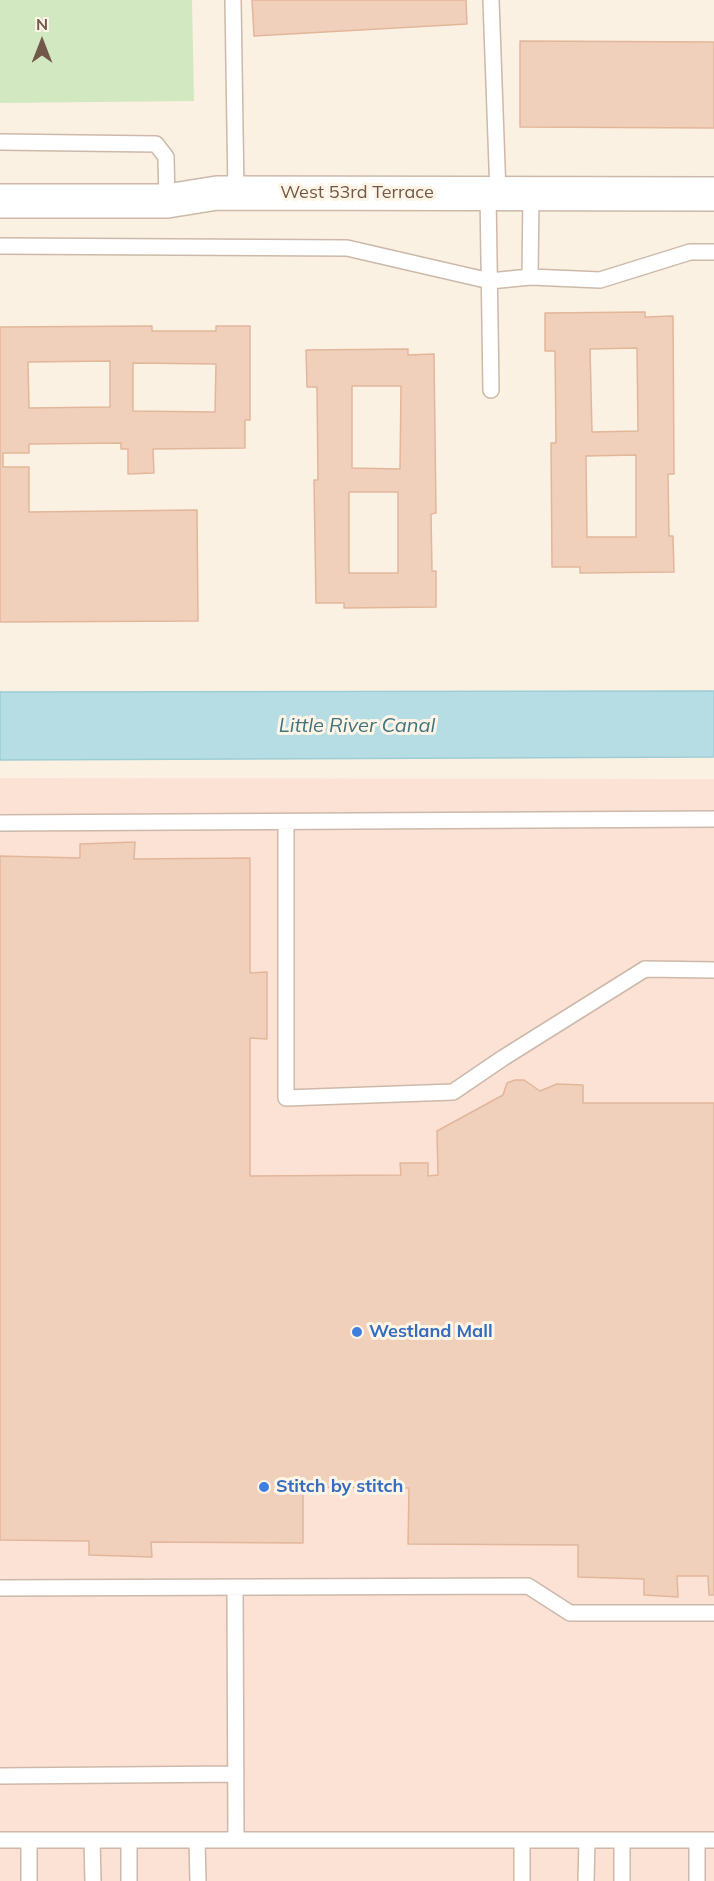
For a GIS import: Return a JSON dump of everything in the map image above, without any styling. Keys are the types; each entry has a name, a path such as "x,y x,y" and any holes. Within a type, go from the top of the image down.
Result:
{"street":[{"name":"West 53rd Terrace","path":"0,201 167,201 217,193 714,194"}],"lane":[{"path":"232,0 236,193"},
{"path":"491,0 493,194 490,281 491,390"},
{"path":"0,142 156,144 166,157 167,201"},
{"path":"530,277 531,194"},
{"path":"0,246 347,248 490,281 530,277 600,280 690,252 714,252"},
{"path":"0,823 714,819"},
{"path":"286,822 286,1098 453,1092 645,969 714,970"},
{"path":"0,1588 528,1586 570,1613 714,1613"},
{"path":"235,1587 236,1840"},
{"path":"0,1776 236,1774"},
{"path":"0,1840 714,1840"},
{"path":"29,1840 29,1881"},
{"path":"92,1840 93,1881"},
{"path":"129,1840 129,1881"},
{"path":"197,1840 198,1881"},
{"path":"522,1840 522,1881"},
{"path":"586,1881 587,1840"},
{"path":"622,1840 622,1881"},
{"path":"697,1840 697,1881"}],"shaded area":[{"path":"0,778 714,779 714,1881 0,1881"}],"green space":[{"path":"0,0 192,0 194,101 0,103"}],"water":[{"name":"Little River Canal","path":"714,691 714,757 0,760 0,692"}],"building":[{"path":"252,0 466,0 467,24 254,36"},
{"path":"520,41 714,42 714,128 520,127"},
{"path":"645,312 645,317 673,316 674,474 668,474 669,536 673,536 674,572 580,573 580,567 552,567 551,443 556,443 555,351 545,351 545,313","holes":["637,348 638,431 592,432 590,349","636,455 636,537 587,537 586,456"]},
{"path":"152,326 152,331 216,331 216,326 250,326 250,420 245,420 245,448 153,449 154,473 128,474 128,449 121,449 121,443 29,444 29,453 3,453 3,467 29,467 29,512 197,510 198,621 0,622 0,327","holes":["110,361 110,407 29,408 28,362","133,363 216,364 215,412 133,411"]},
{"path":"408,349 408,355 434,354 436,513 431,514 432,571 436,571 436,607 344,608 344,603 316,603 314,480 318,480 317,387 307,387 306,350","holes":["352,386 401,386 400,469 352,468","349,492 398,492 398,573 349,573"]},
{"name":"Westland Mall","path":"135,842 134,859 250,858 250,973 267,972 267,1039 250,1038 250,1176 401,1175 400,1163 428,1163 428,1176 438,1175 437,1131 503,1095 507,1083 515,1080 524,1080 540,1091 557,1084 583,1085 583,1103 714,1103 714,1595 709,1595 708,1576 677,1576 678,1597 644,1595 644,1579 578,1577 578,1545 408,1544 409,1488 303,1487 303,1543 151,1542 152,1557 89,1555 89,1541 0,1540 0,856 80,858 80,844"}],"place":[{"name":"Westland Mall","path":"357,1332"},
{"name":"Stitch by stitch","path":"264,1487"}]}
